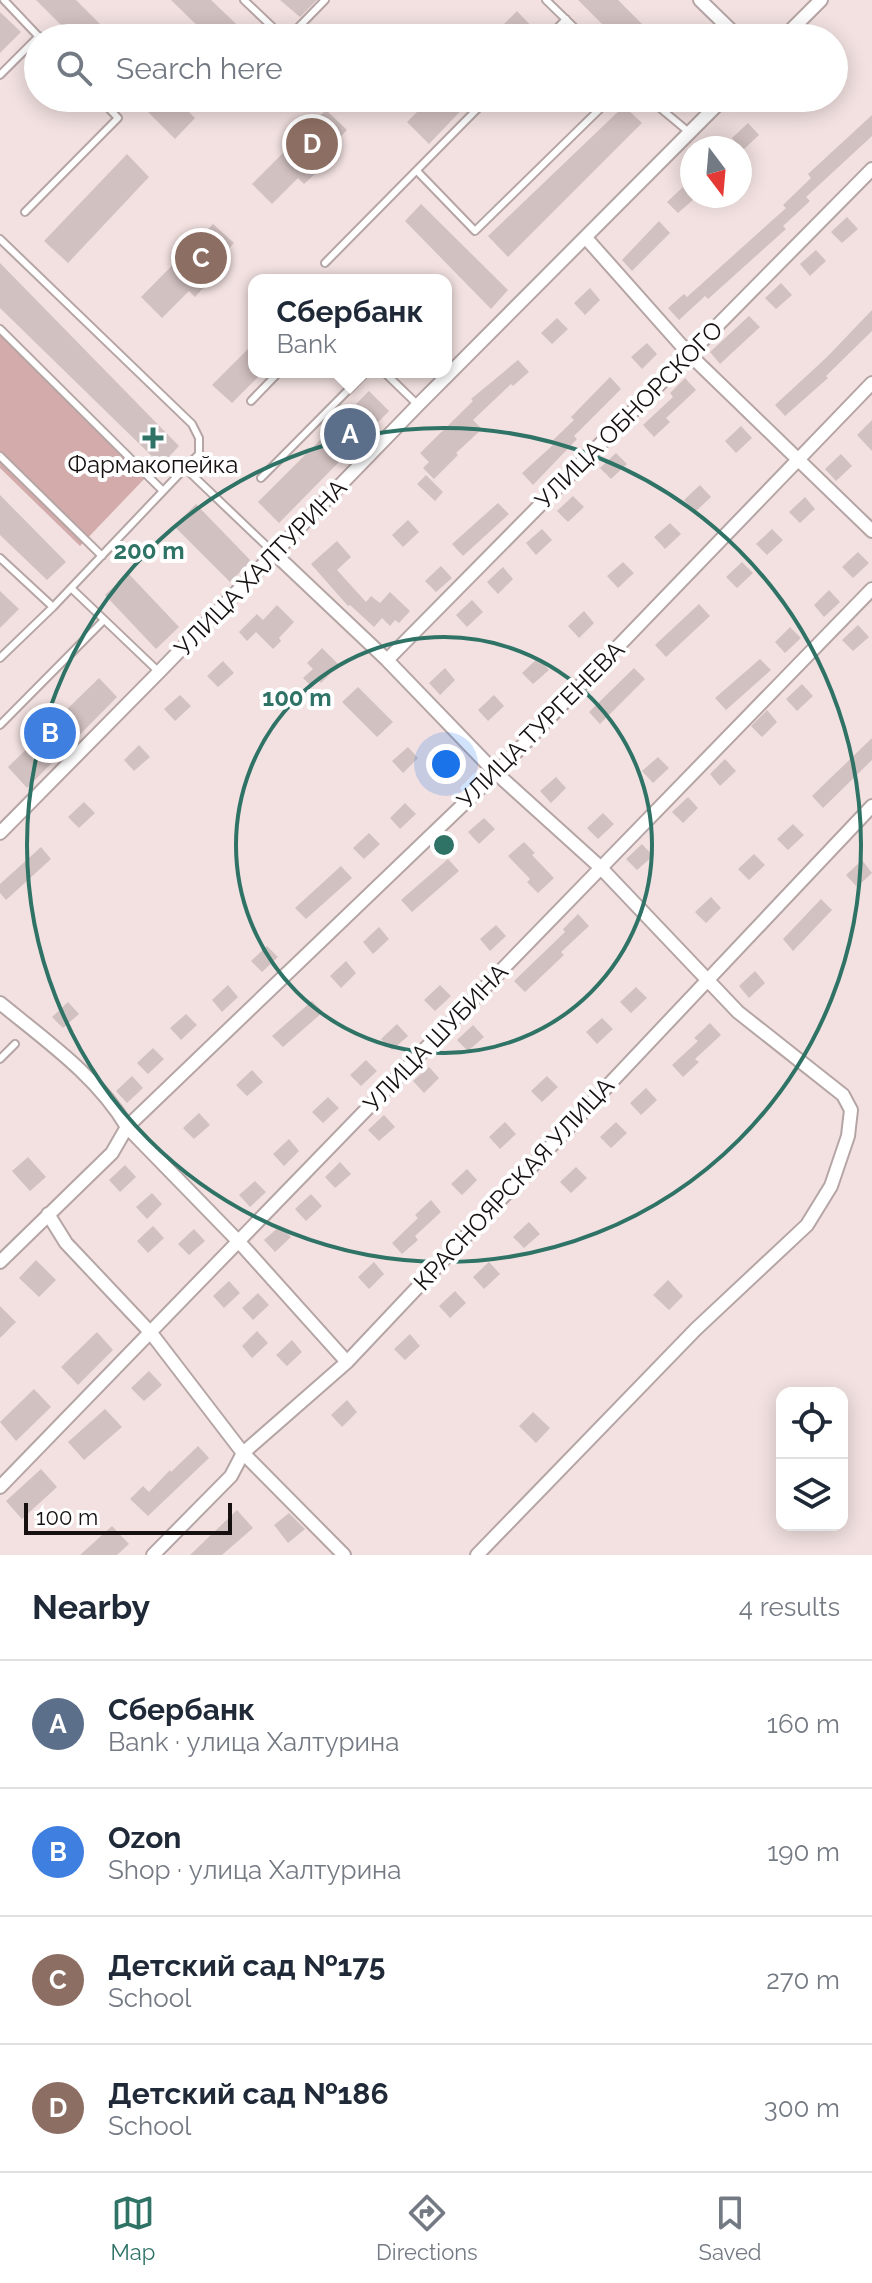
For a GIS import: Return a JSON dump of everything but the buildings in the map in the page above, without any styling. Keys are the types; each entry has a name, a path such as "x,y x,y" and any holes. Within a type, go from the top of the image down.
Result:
{"street":[{"path":"700,0 725,24"},
{"path":"797,24 821,0"},
{"name":"УЛИЦА ХАЛТУРИНА","path":"452,371 710,112"},
{"name":"УЛИЦА ОБНОРСКОГО","path":"387,660 872,169"},
{"path":"586,238 689,354 872,531"},
{"name":"УЛИЦА ХАЛТУРИНА","path":"2,826 159,672 445,378"},
{"name":"УЛИЦА ТУРГЕНЕВА","path":"0,1262 112,1153 127,1127 496,773 872,383"},
{"path":"275,554 387,660 496,773 600,867 738,1012 843,1095 851,1110 848,1136 831,1186 807,1225 696,1329 477,1555"},
{"name":"УЛИЦА ШУБИНА","path":"0,1487 872,589"},
{"name":"КРАСНОЯРСКАЯ УЛИЦА","path":"153,1555 231,1476 243,1453 347,1362 872,806"},
{"path":"0,1003 83,1072 115,1107 127,1127 240,1243 347,1362"},
{"path":"48,1214 66,1243 151,1333 243,1453 344,1555"}],"lane":[{"path":"4,0 27,24"},
{"path":"244,0 271,24"},
{"path":"300,24 325,0"},
{"path":"546,0 571,24"},
{"path":"561,24 566,19"},
{"path":"0,75 24,52"},
{"path":"25,212 118,118 112,112"},
{"path":"325,263 474,112"},
{"path":"417,171 475,231 597,112"},
{"path":"665,112 690,133"},
{"path":"0,239 192,424 199,438 199,454 0,658"},
{"path":"0,329 163,491"},
{"path":"251,401 273,378"},
{"path":"261,478 360,378"},
{"path":"390,378 418,405"},
{"path":"0,456 102,556"},
{"path":"185,468 275,554"},
{"path":"0,558 53,607"},
{"path":"71,588 159,672"},
{"path":"0,725 104,620"},
{"path":"0,1059 15,1044"}],"shaded area":[{"path":"0,332 146,477 80,546 0,468"}],"place":[{"name":"Детский сад №186","path":"312,144"},
{"name":"Детский сад №175","path":"201,258"},
{"name":"Сбербанк","path":"350,434"},
{"name":"Фармакопейка","path":"153,438"},
{"name":"Ozon","path":"50,733"}]}
